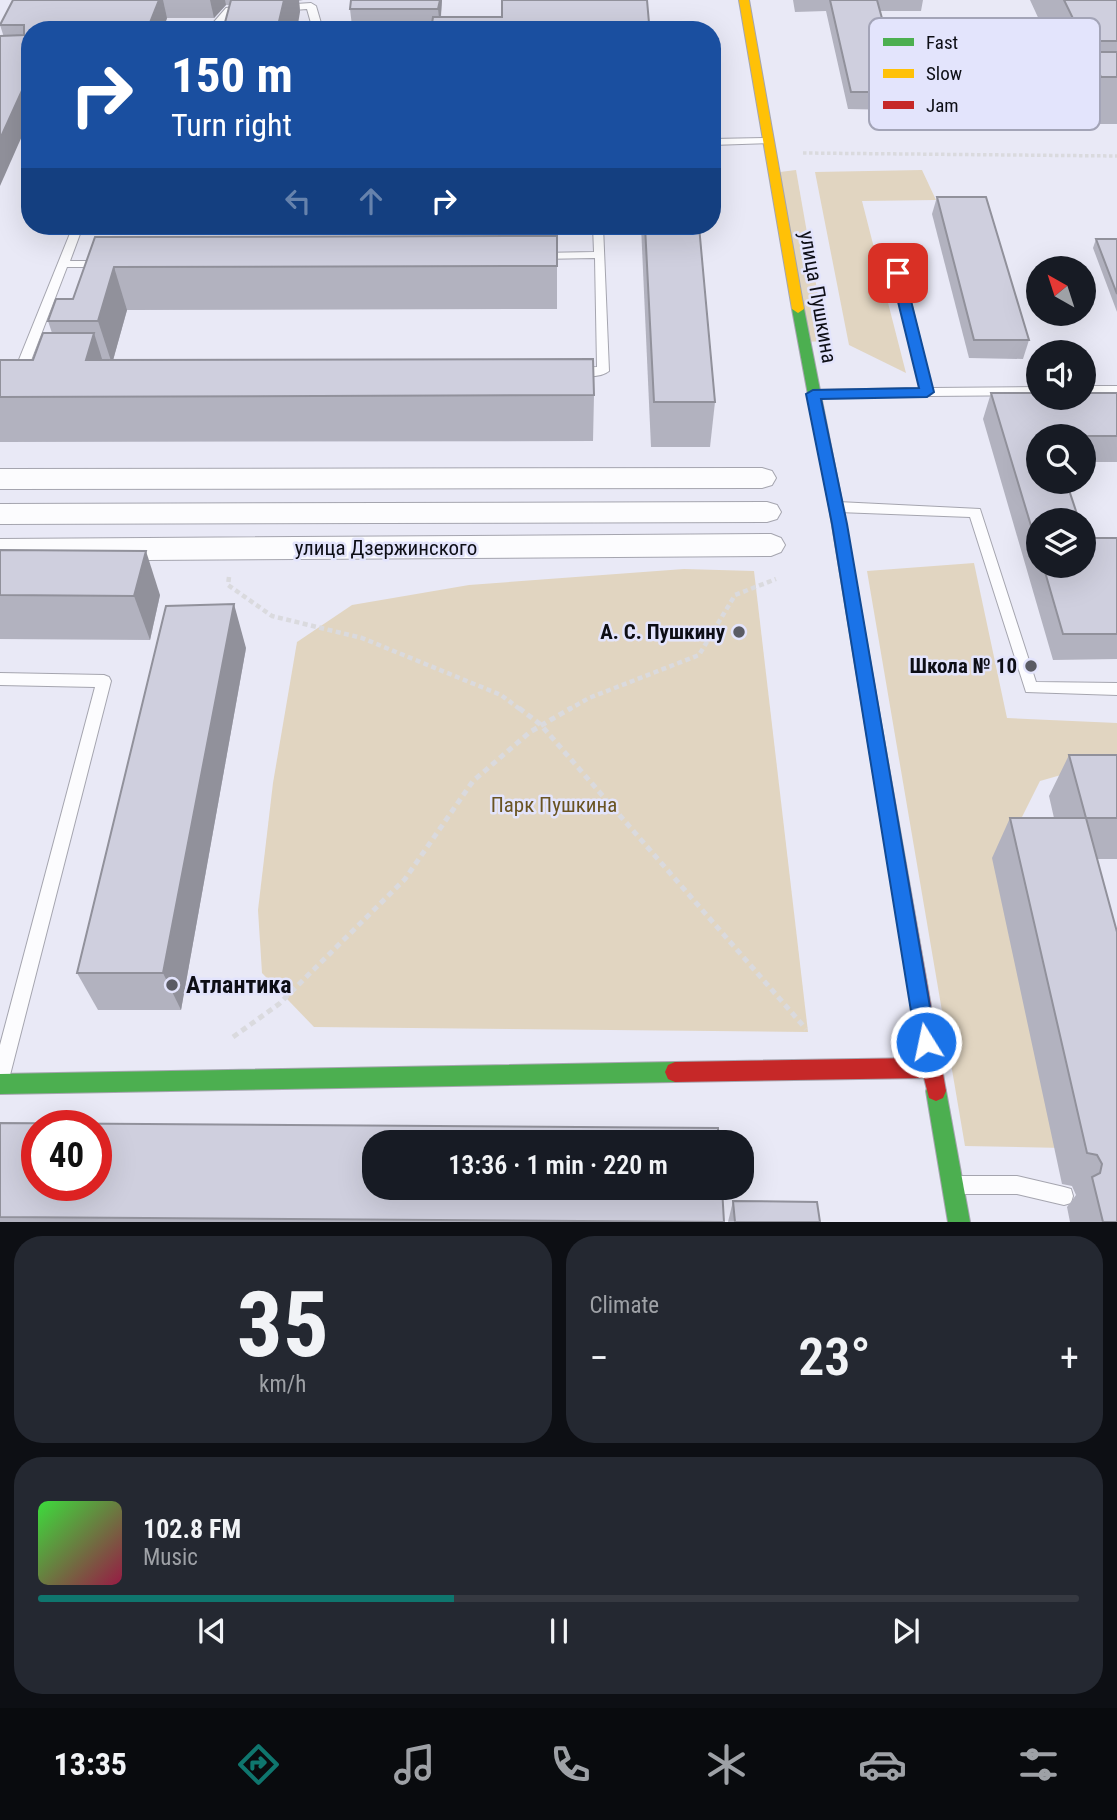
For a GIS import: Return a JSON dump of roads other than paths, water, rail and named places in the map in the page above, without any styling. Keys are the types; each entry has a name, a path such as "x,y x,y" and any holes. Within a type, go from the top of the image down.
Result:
{"street":[{"name":"улица Пушкина","path":"744,0 813,394 836,507 959,1222"},
{"path":"0,479 762,478"},
{"name":"улица Дзержинского","path":"0,514 767,512"},
{"name":"улица Дзержинского","path":"0,550 771,545"},
{"path":"0,1082 931,1068"}],"lane":[{"path":"270,8 312,6 316,21"},
{"path":"219,21 229,10 256,9"},
{"path":"721,142 769,141"},
{"path":"21,371 74,235"},
{"path":"561,371 603,371 599,235"},
{"path":"531,257 600,255"},
{"path":"63,264 118,264"},
{"path":"898,273 927,392"},
{"path":"0,372 35,371"},
{"path":"1096,390 1117,390"},
{"path":"813,394 1026,391"},
{"path":"836,507 975,512 1031,688 1117,689"},
{"path":"0,679 104,681 0,1082"},
{"path":"953,1186 1017,1185 1064,1196"}],"place":[{"name":"А. С. Пушкину","path":"739,632"},
{"name":"Школа № 10","path":"1031,666"},
{"name":"Атлантика","path":"172,985"}],"park label":[{"name":"Парк Пушкина","path":"554,805"}]}
